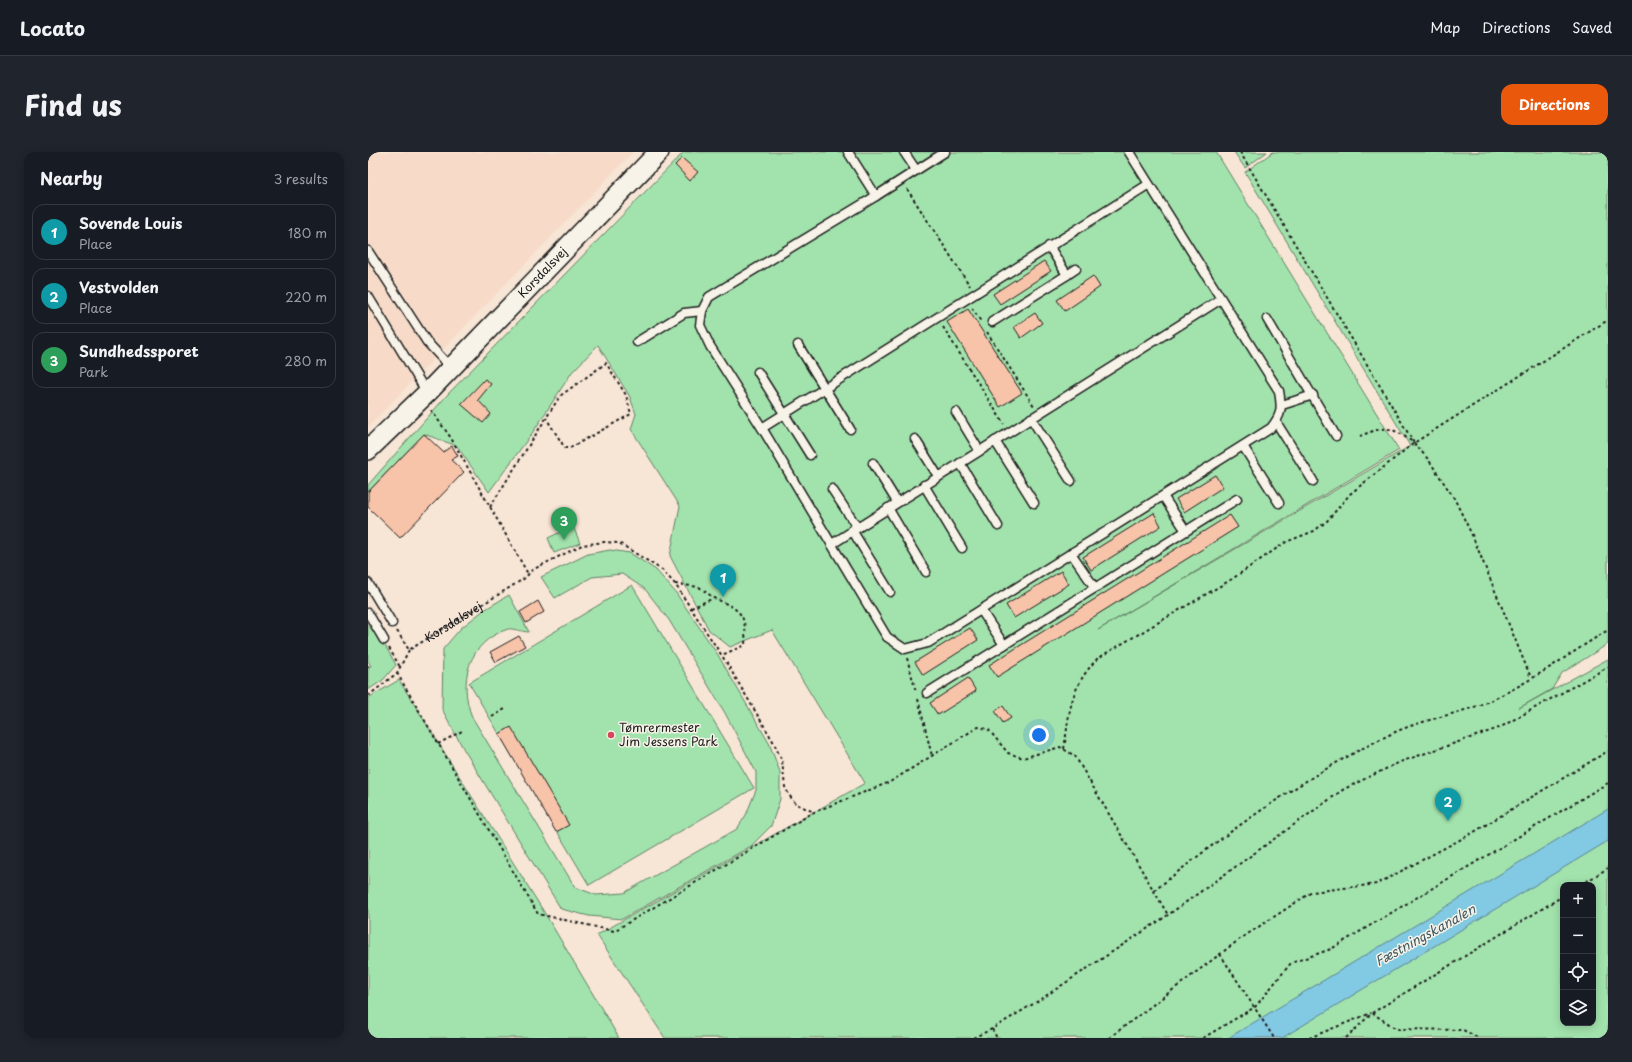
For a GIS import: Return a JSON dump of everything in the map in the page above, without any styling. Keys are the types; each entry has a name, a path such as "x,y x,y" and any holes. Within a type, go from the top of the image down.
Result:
{"street":[{"name":"Korsdalsvej","path":"368,450 425,396 659,152"},
{"name":"Korsdalsvej","path":"368,463 402,426 425,396"}],"lane":[{"path":"848,152 876,196"},
{"path":"904,152 916,170"},
{"path":"945,152 876,196 709,297 702,311 700,325 710,346 762,428 887,637 905,649 928,643 981,610 1271,428 1281,414 1282,405 1279,391 1129,152"},
{"path":"762,428 1048,246 1149,184"},
{"path":"1048,246 1067,275"},
{"path":"368,251 427,342 451,368"},
{"path":"992,322 1076,269"},
{"path":"368,296 425,396"},
{"path":"832,544 1221,299"},
{"path":"637,342 684,313 702,311"},
{"path":"1267,319 1336,436"},
{"path":"798,345 850,429"},
{"path":"758,372 810,455"},
{"path":"1282,405 1313,395"},
{"path":"956,412 979,450"},
{"path":"1035,416 1071,481"},
{"path":"1276,422 1313,481"},
{"path":"915,439 938,476"},
{"path":"995,441 1034,503"},
{"path":"1243,446 1279,503"},
{"path":"873,463 897,502"},
{"path":"960,463 998,526"},
{"path":"924,485 962,548"},
{"path":"832,489 890,592"},
{"path":"1163,496 1186,531"},
{"path":"927,693 1237,499"},
{"path":"888,508 926,572"},
{"path":"1071,553 1095,588"},
{"path":"368,583 392,623"},
{"path":"981,610 1004,645"},
{"path":"368,613 384,640"}],"path":[{"path":"1240,152 1414,443 1428,459 1457,504 1472,535 1490,581 1526,662 1531,678"},
{"path":"901,180 975,293"},
{"path":"966,298 1035,416"},
{"path":"937,317 1009,432"},
{"path":"1064,750 1072,696 1084,672 1098,658 1232,579 1286,542 1314,531 1327,521 1350,494 1414,443 1608,320"},
{"path":"490,508 546,418 560,396 606,363 626,395 631,414 570,448 565,448 546,418"},
{"path":"425,396 451,438 528,574 532,570 582,545 604,542 619,542 662,570 675,584 722,655 773,741 782,761 785,787 789,795 796,804 814,812"},
{"path":"1360,436 1380,428 1396,431 1414,443"},
{"name":"Korsdalsvej","path":"408,650 525,578 528,574"},
{"path":"675,584 699,586 714,598 735,608 741,615 746,627 745,645 722,655"},
{"path":"691,608 714,598"},
{"path":"368,696 397,674 408,650 392,623"},
{"path":"1154,891 1244,823 1301,784 1341,760 1392,733 1478,705 1531,678 1608,630"},
{"path":"384,640 400,667"},
{"path":"905,649 932,756"},
{"path":"973,1038 992,1029 1168,915 1344,789 1400,762 1499,728 1608,667"},
{"path":"397,674 538,914 614,931 814,812 890,782 978,728 988,729 1008,753 1024,758 1060,747 1075,756 1168,915"},
{"path":"492,717 505,709"},
{"path":"438,744 462,731"},
{"path":"1109,1038 1220,954 1312,892 1377,884 1469,834 1608,751"},
{"path":"1203,1038 1255,1007 1291,963 1331,949 1608,783"},
{"path":"1586,882 1608,868"},
{"path":"1308,1038 1372,1012 1560,898"},
{"path":"1220,954 1274,1038"},
{"path":"1346,1038 1372,1012"},
{"path":"1372,1012 1398,1029 1463,1030 1479,1038"},
{"path":"992,1029 997,1038"}],"shaded area":[{"path":"368,152 633,152 368,427"}],"green space":[{"path":"684,152 1216,152 1399,450 1098,630 1410,446 1245,172 1273,152 1608,152 1608,644 1562,673 1552,689 1519,708 1608,659 1608,1038 665,1038 597,935 865,783 772,630 730,647 709,630 670,556 680,506 631,429 636,414 630,397 598,345 572,372 533,432 489,492 457,446 424,434 368,492 368,485 449,393"},
{"path":"1234,152 1267,152 1245,168"},
{"path":"573,526 580,543 554,553 548,538"},
{"path":"610,550 630,553 656,570 676,593 718,655 769,743 780,772 780,799 771,826 751,846 622,919 589,916 561,909 463,748 442,709 443,649 461,628 484,610 509,595 529,632 508,629 494,635 475,653 470,664 467,677 466,690 468,703 472,717 575,887 596,895 624,893 737,829 746,815 756,790 756,772 725,713 669,620 645,589 622,574 592,577 555,598 541,577 588,554"},
{"name":"Tømrermester Jim Jessens Park","path":"632,585 754,788 589,885 469,683"},
{"path":"368,615 396,665 383,680 368,690 368,668 371,666 368,661"},
{"path":"399,680 544,912 619,1038 368,1038 368,698"}],"water":[{"name":"Fæstningskanalen","path":"1608,809 1608,841 1282,1038 1228,1038"}],"building":[{"path":"682,158 698,172 690,181 675,165"},
{"path":"1044,261 1051,271 1000,304 993,294"},
{"path":"1093,276 1100,287 1065,311 1057,300"},
{"path":"968,309 1022,393 1000,407 947,322"},
{"path":"1035,313 1042,323 1021,338 1014,327"},
{"path":"485,379 491,384 478,400 491,414 483,423 461,404"},
{"path":"424,434 443,452 452,446 458,456 451,460 464,472 400,538 368,507 368,492"},
{"path":"1215,475 1223,487 1184,512 1176,499"},
{"path":"1154,513 1161,526 1091,570 1083,557"},
{"path":"1230,515 1238,527 997,677 989,665"},
{"path":"1061,571 1069,584 1014,618 1006,605"},
{"path":"538,601 544,612 526,623 520,612"},
{"path":"970,628 978,640 923,675 915,662"},
{"path":"519,636 525,646 496,662 490,652"},
{"path":"968,678 976,691 938,715 930,703"},
{"path":"1003,706 1011,718 1003,723 995,711"},
{"path":"511,727 569,825 556,832 499,734"}],"place":[{"name":"Sundhedssporet","path":"564,540"},
{"name":"Sovende Louis","path":"723,597"},
{"name":"Tømrermester Jim Jessens Park","path":"611,735"},
{"name":"Vestvolden","path":"1448,821"}]}
